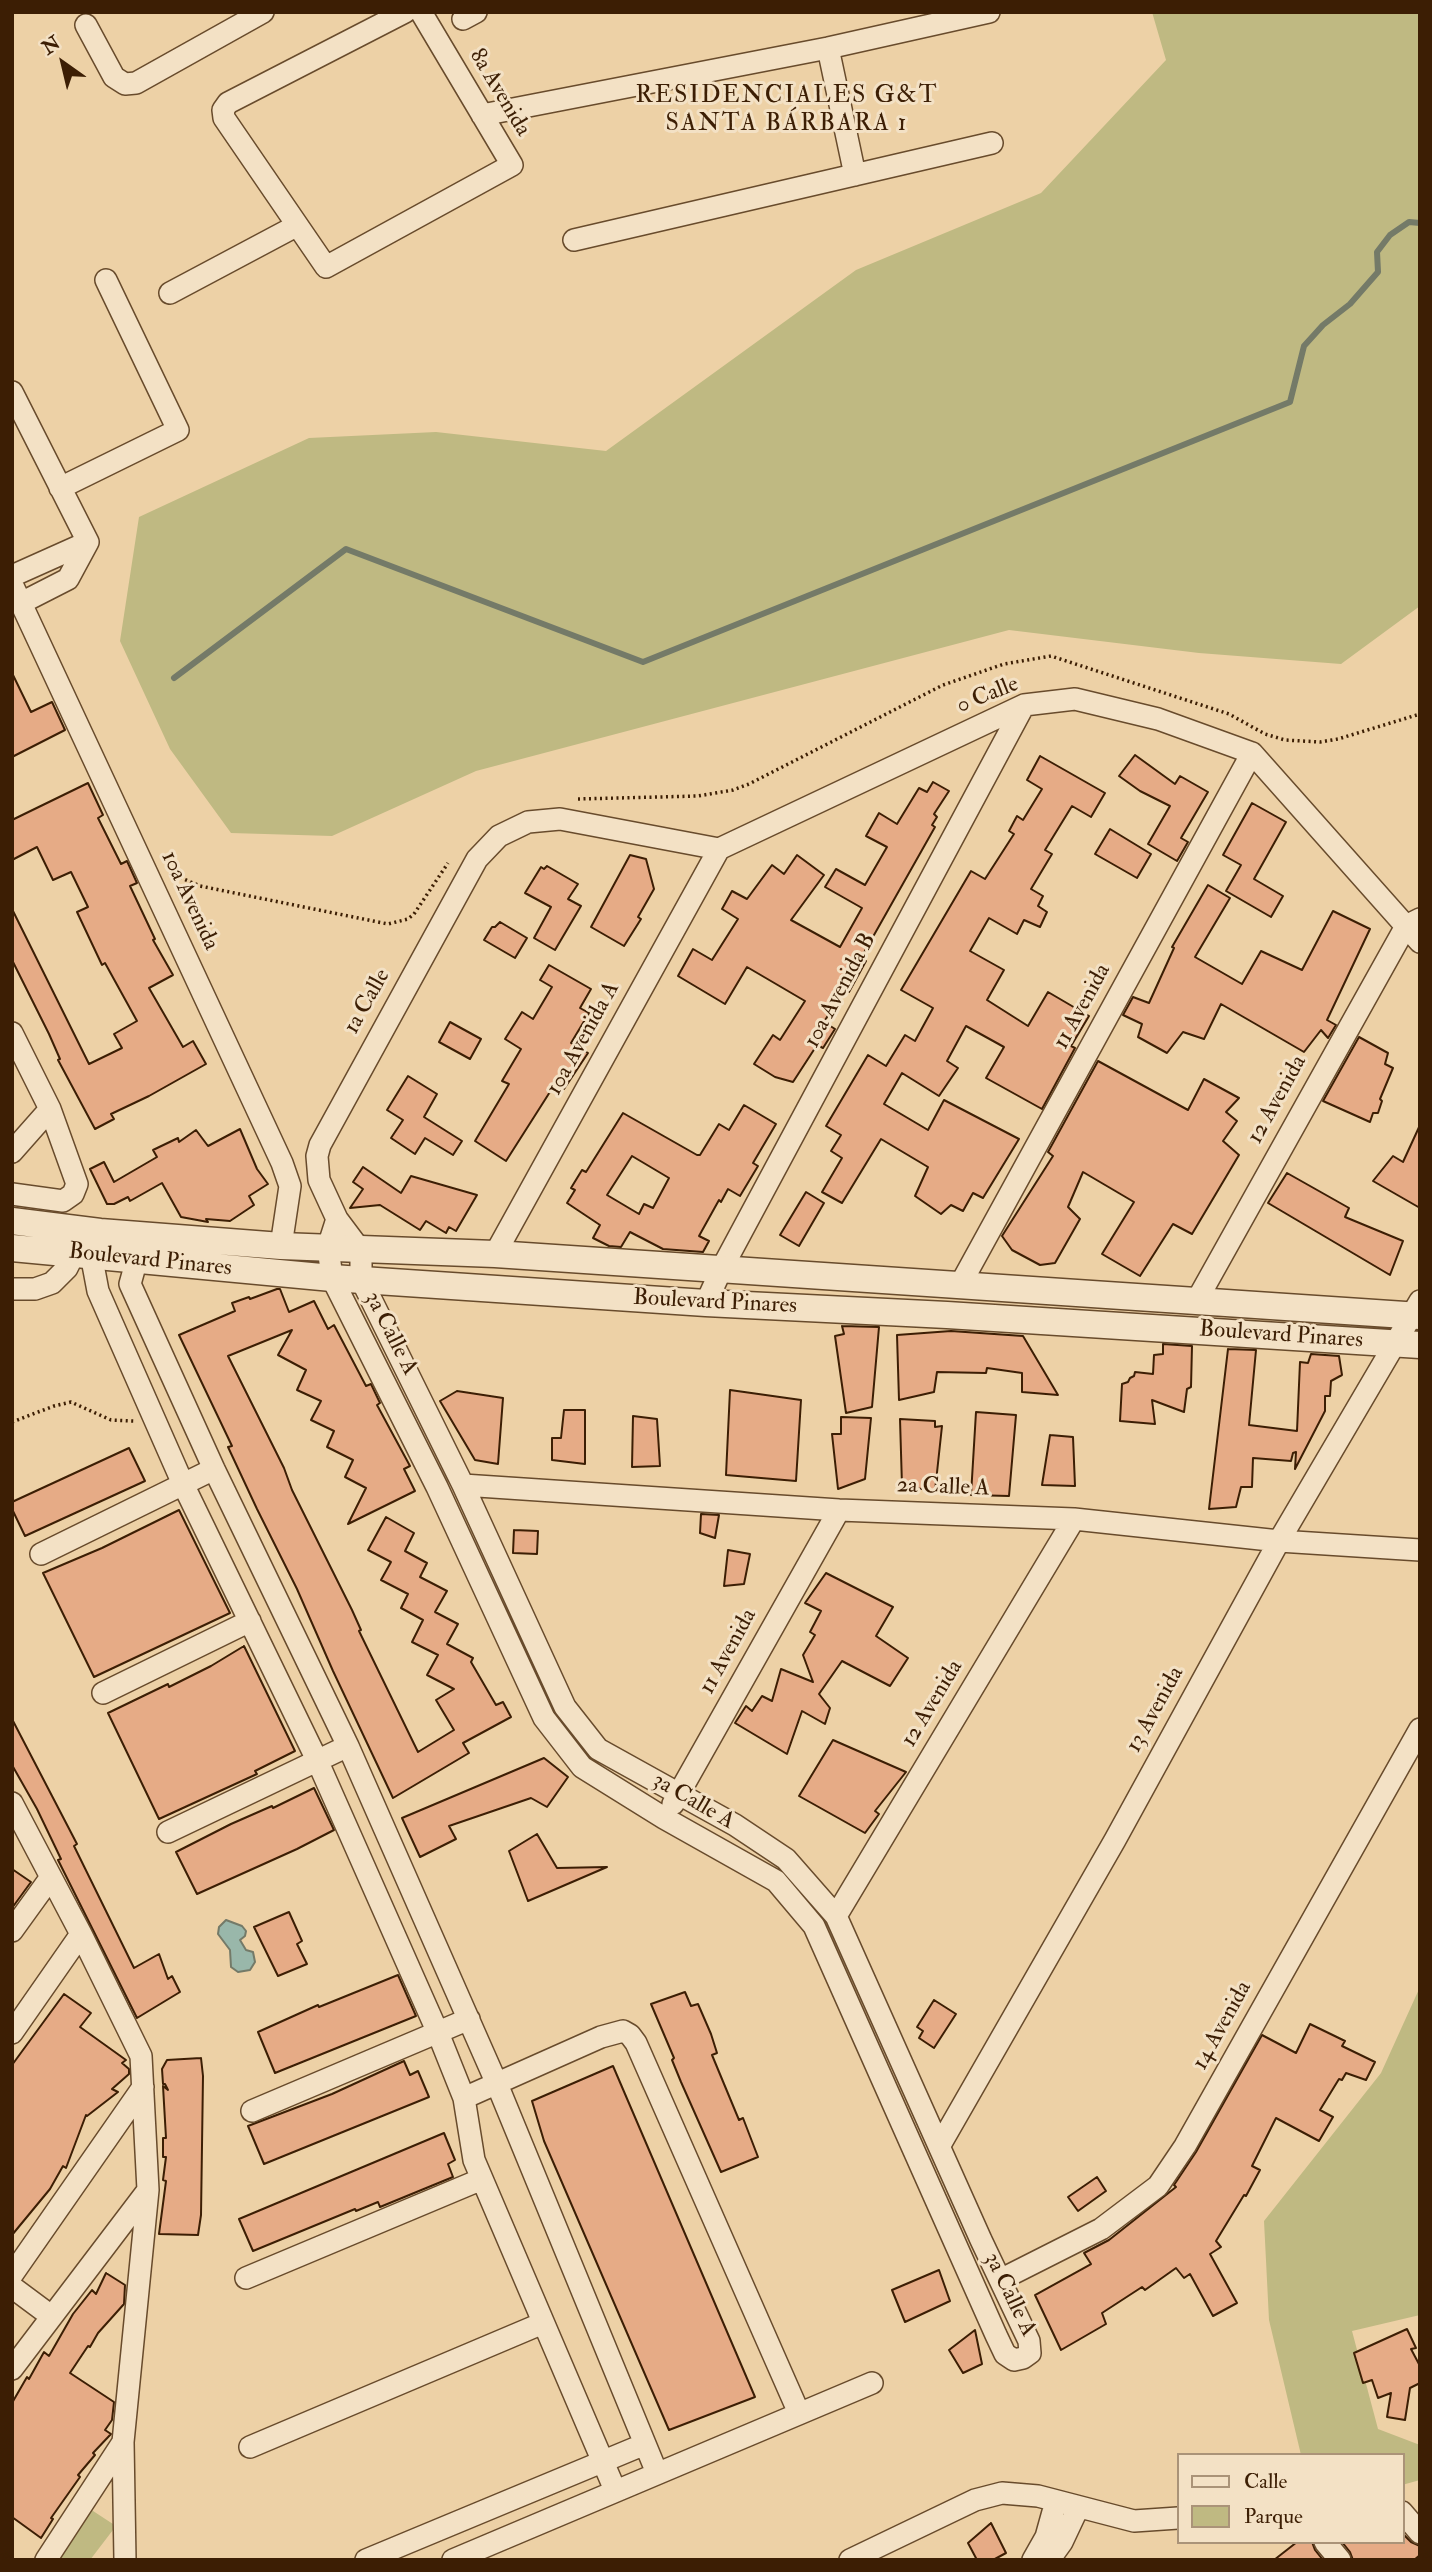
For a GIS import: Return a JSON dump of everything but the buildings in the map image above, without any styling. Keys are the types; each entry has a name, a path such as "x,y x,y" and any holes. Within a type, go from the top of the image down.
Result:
{"street":[{"path":"86,25 114,77 125,85 136,83 263,12"},
{"path":"170,293 296,226 225,118 223,110 228,103 405,12"},
{"name":"8a Avenida","path":"296,226 323,264 332,265 512,165 421,12"},
{"path":"482,115 828,48 989,12"},
{"path":"828,48 855,175"},
{"path":"573,240 992,143"},
{"path":"60,488 178,430 106,280"},
{"path":"12,393 88,542"},
{"path":"12,576 88,542"},
{"path":"17,594 68,579 88,542"},
{"name":"10a Avenida","path":"17,594 282,1163 289,1186 281,1246"},
{"name":"0 Calle","path":"719,849 1024,705 1075,699 1158,719 1252,753 1415,929"},
{"name":"10a Avenida B","path":"706,1304 721,1270 1024,705"},
{"name":"11 Avenida","path":"960,1285 1252,753"},
{"name":"1a Calle","path":"360,1251 337,1219 319,1180 317,1156 320,1145 477,859 487,847 513,827 560,818 719,849"},
{"name":"10a Avenida A","path":"495,1254 719,849"},
{"name":"12 Avenida","path":"1196,1300 1415,929"},
{"path":"12,1033 50,1109 76,1178 73,1194 62,1201 12,1194"},
{"path":"12,1152 50,1109"},
{"path":"328,1247 337,1219"},
{"name":"Boulevard Pinares","path":"12,1221 84,1242 136,1261 332,1278 706,1304 947,1315 1407,1344"},
{"path":"144,1236 130,1284 214,1469 348,1746 497,2084 657,2473"},
{"name":"Boulevard Pinares","path":"12,1248 144,1236 360,1251 495,1254 1196,1300 1417,1311"},
{"path":"12,1289 35,1289 52,1283 67,1268 84,1242"},
{"path":"84,1242 98,1291 152,1415 317,1760 438,2033 464,2098 474,2160 615,2490"},
{"name":"3a Calle A","path":"328,1247 332,1278 437,1487 544,1718 582,1767 664,1818 776,1881 814,1926 1005,2354 1014,2360 1023,2358 1030,2353 1029,2341 836,1916 786,1859 735,1825 597,1749 565,1707 463,1485 361,1279 360,1251"},
{"name":"13 Avenida","path":"940,2145 1115,1840 1279,1541 1407,1344 1417,1311"},
{"path":"41,1554 214,1469"},
{"name":"2a Calle A","path":"463,1485 839,1510 1074,1519 1279,1541 1420,1550"},
{"name":"11 Avenida","path":"664,1818 839,1510"},
{"name":"12 Avenida","path":"836,1916 1074,1519"},
{"path":"103,1693 250,1621"},
{"name":"14 Avenida","path":"1000,2280 1101,2230 1158,2186 1185,2146 1414,1753 1420,1729"},
{"path":"168,1832 348,1746"},
{"path":"12,1802 141,2056 148,2190 123,2442 125,2560"},
{"path":"12,1931 51,1877"},
{"path":"12,2034 81,1934"},
{"path":"252,2111 469,2019"},
{"path":"464,2098 601,2036 623,2031 630,2035 636,2043 799,2413"},
{"path":"12,2275 143,2087"},
{"path":"246,2278 482,2179"},
{"path":"12,2369 148,2190"},
{"path":"12,2287 51,2316"},
{"path":"250,2446 543,2323"},
{"path":"453,2560 872,2383"},
{"path":"46,2560 123,2442"},
{"path":"366,2560 402,2553 645,2444"},
{"path":"850,2560 990,2495 1020,2493 1135,2521 1176,2518"},
{"path":"1033,2560 1046,2538 1056,2501"},
{"path":"1049,2560 1062,2542 1078,2508"},
{"path":"1404,2514 1420,2533"},
{"path":"1327,2544 1340,2560"}],"path":[{"path":"570,800 698,796 733,790 943,685 1004,664 1051,656 1229,714 1265,734 1285,740 1320,742 1338,739 1420,714"},
{"path":"141,861 200,886 388,924 408,919 421,908 453,856"},
{"path":"12,1422 71,1402 111,1420 140,1420 152,1415"}],"green space":[{"path":"1152,12 1420,12 1420,606 1341,664 1199,653 1009,630 476,771 332,836 231,833 170,749 120,641 139,517 309,438 436,432 606,451 856,270 1041,193 1166,60"},
{"path":"1420,1987 1420,2315 1352,2331 1378,2429 1420,2445 1420,2480 1404,2484 1404,2453 1301,2453 1269,2320 1264,2221 1381,2073"},
{"path":"90,2509 116,2526 90,2560 58,2560"}],"shaded area":[{"path":"226,1920 242,1926 246,1931 240,1940 246,1950 253,1952 255,1962 250,1970 238,1972 231,1967 230,1950 218,1934 219,1927"}],"waterway":[{"path":"174,678 346,549 643,662 1290,402 1304,346 1323,325 1350,304 1378,272 1377,252 1390,235 1409,222 1420,223"}],"district":[{"name":"RESIDENCIALES G&T SANTA BÁRBARA 1","path":"787,111"}]}
